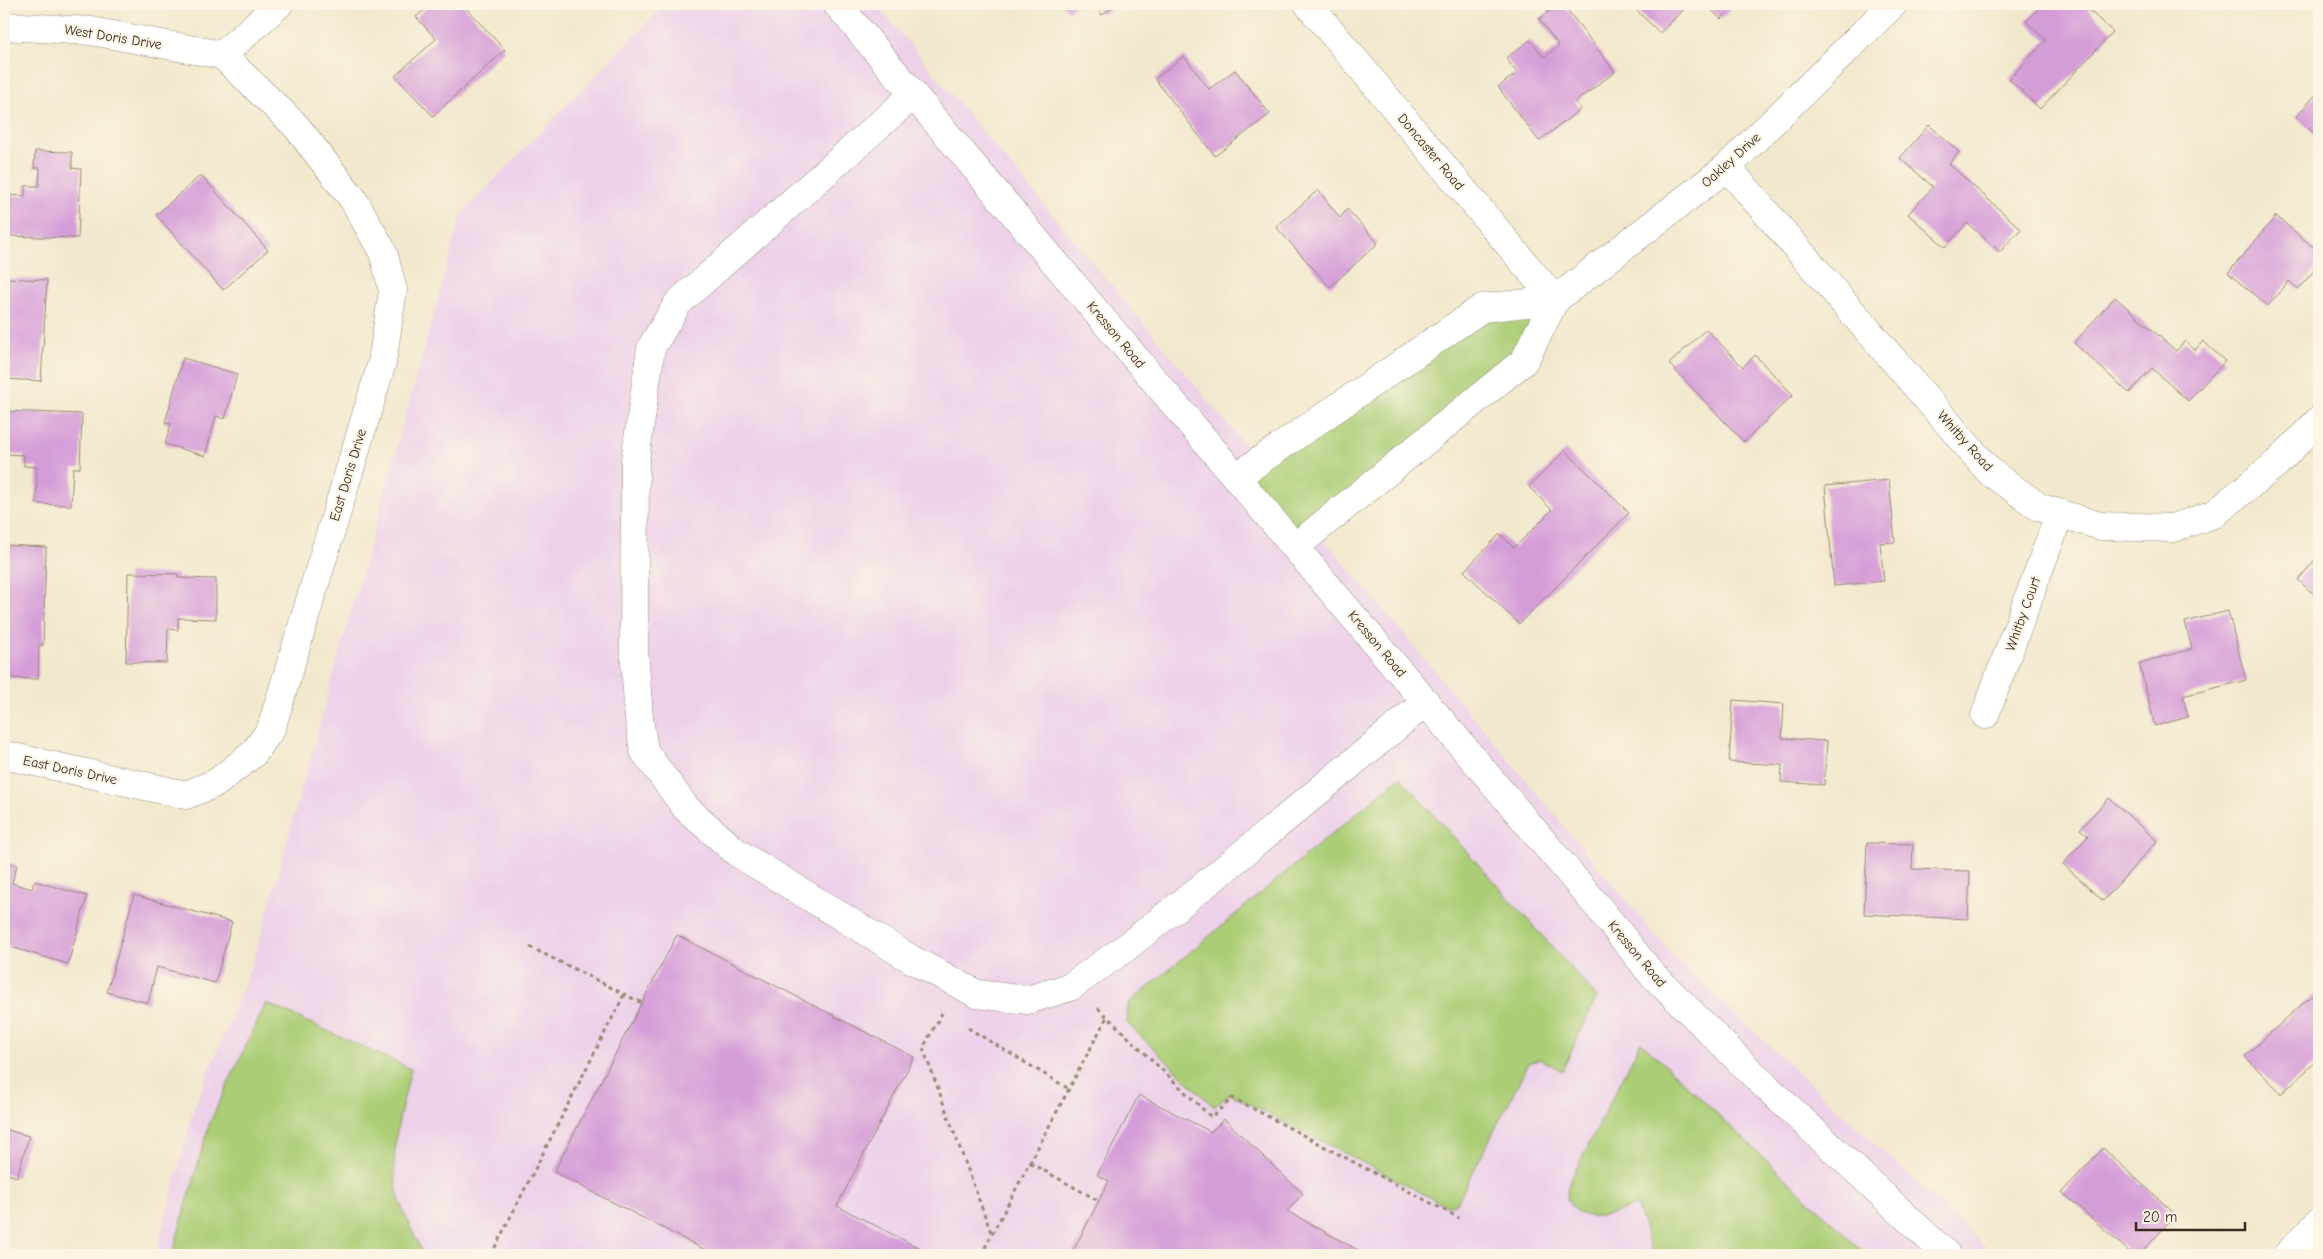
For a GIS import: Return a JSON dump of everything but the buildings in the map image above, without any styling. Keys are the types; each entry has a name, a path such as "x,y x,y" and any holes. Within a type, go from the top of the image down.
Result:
{"street":[{"path":"222,56 279,4"},
{"name":"Kresson Road","path":"837,4 1426,702 1599,908 1651,973 1792,1113 1947,1255"},
{"name":"Doncaster Road","path":"1308,4 1555,300"},
{"name":"Oakley Drive","path":"1555,300 1727,167 1893,4"},
{"name":"West Doris Drive","path":"4,26 91,31 222,56"},
{"name":"East Doris Drive","path":"4,755 186,795 216,783 254,753 271,729 382,363 393,290 383,252 353,199 296,126 222,56"},
{"path":"914,95 678,303 651,348 636,460 634,649 639,718 644,751 686,808 736,852 911,959 977,994 1028,1000 1070,987 1124,949 1426,702"},
{"name":"Whitby Road","path":"1727,167 1990,472 2039,506 2100,526 2173,528 2214,514 2277,463 2319,420"},
{"path":"1236,477 1482,308 1555,300"},
{"path":"1295,547 1524,361 1555,300"},
{"name":"Whitby Court","path":"1985,715 2060,513"},
{"path":"2287,1255 2319,1222"}],"path":[{"path":"530,947 642,1003"},
{"path":"491,1255 624,994"},
{"path":"1092,1002 1211,1117 1233,1098 1459,1218"},
{"path":"951,1017 943,1012 922,1048 992,1235"},
{"path":"981,1255 1107,1017"},
{"path":"959,1022 1069,1089"},
{"path":"1030,1163 1099,1201"}],"shaded area":[{"path":"665,4 876,4 1672,955 1994,1255 156,1255 193,1111 254,960 462,213"}],"green space":[{"path":"1555,300 1524,361 1295,547 1236,477 1482,308"},
{"path":"1400,777 1597,997 1562,1071 1541,1059 1529,1063 1457,1203 1447,1206 1230,1094 1214,1107 1127,1023 1128,1004"},
{"path":"266,1003 411,1069 399,1118 394,1168 400,1202 423,1255 172,1255 210,1122"},
{"path":"1641,1042 1867,1255 1653,1255 1637,1206 1603,1216 1586,1216 1572,1207 1567,1191 1570,1181"}]}
